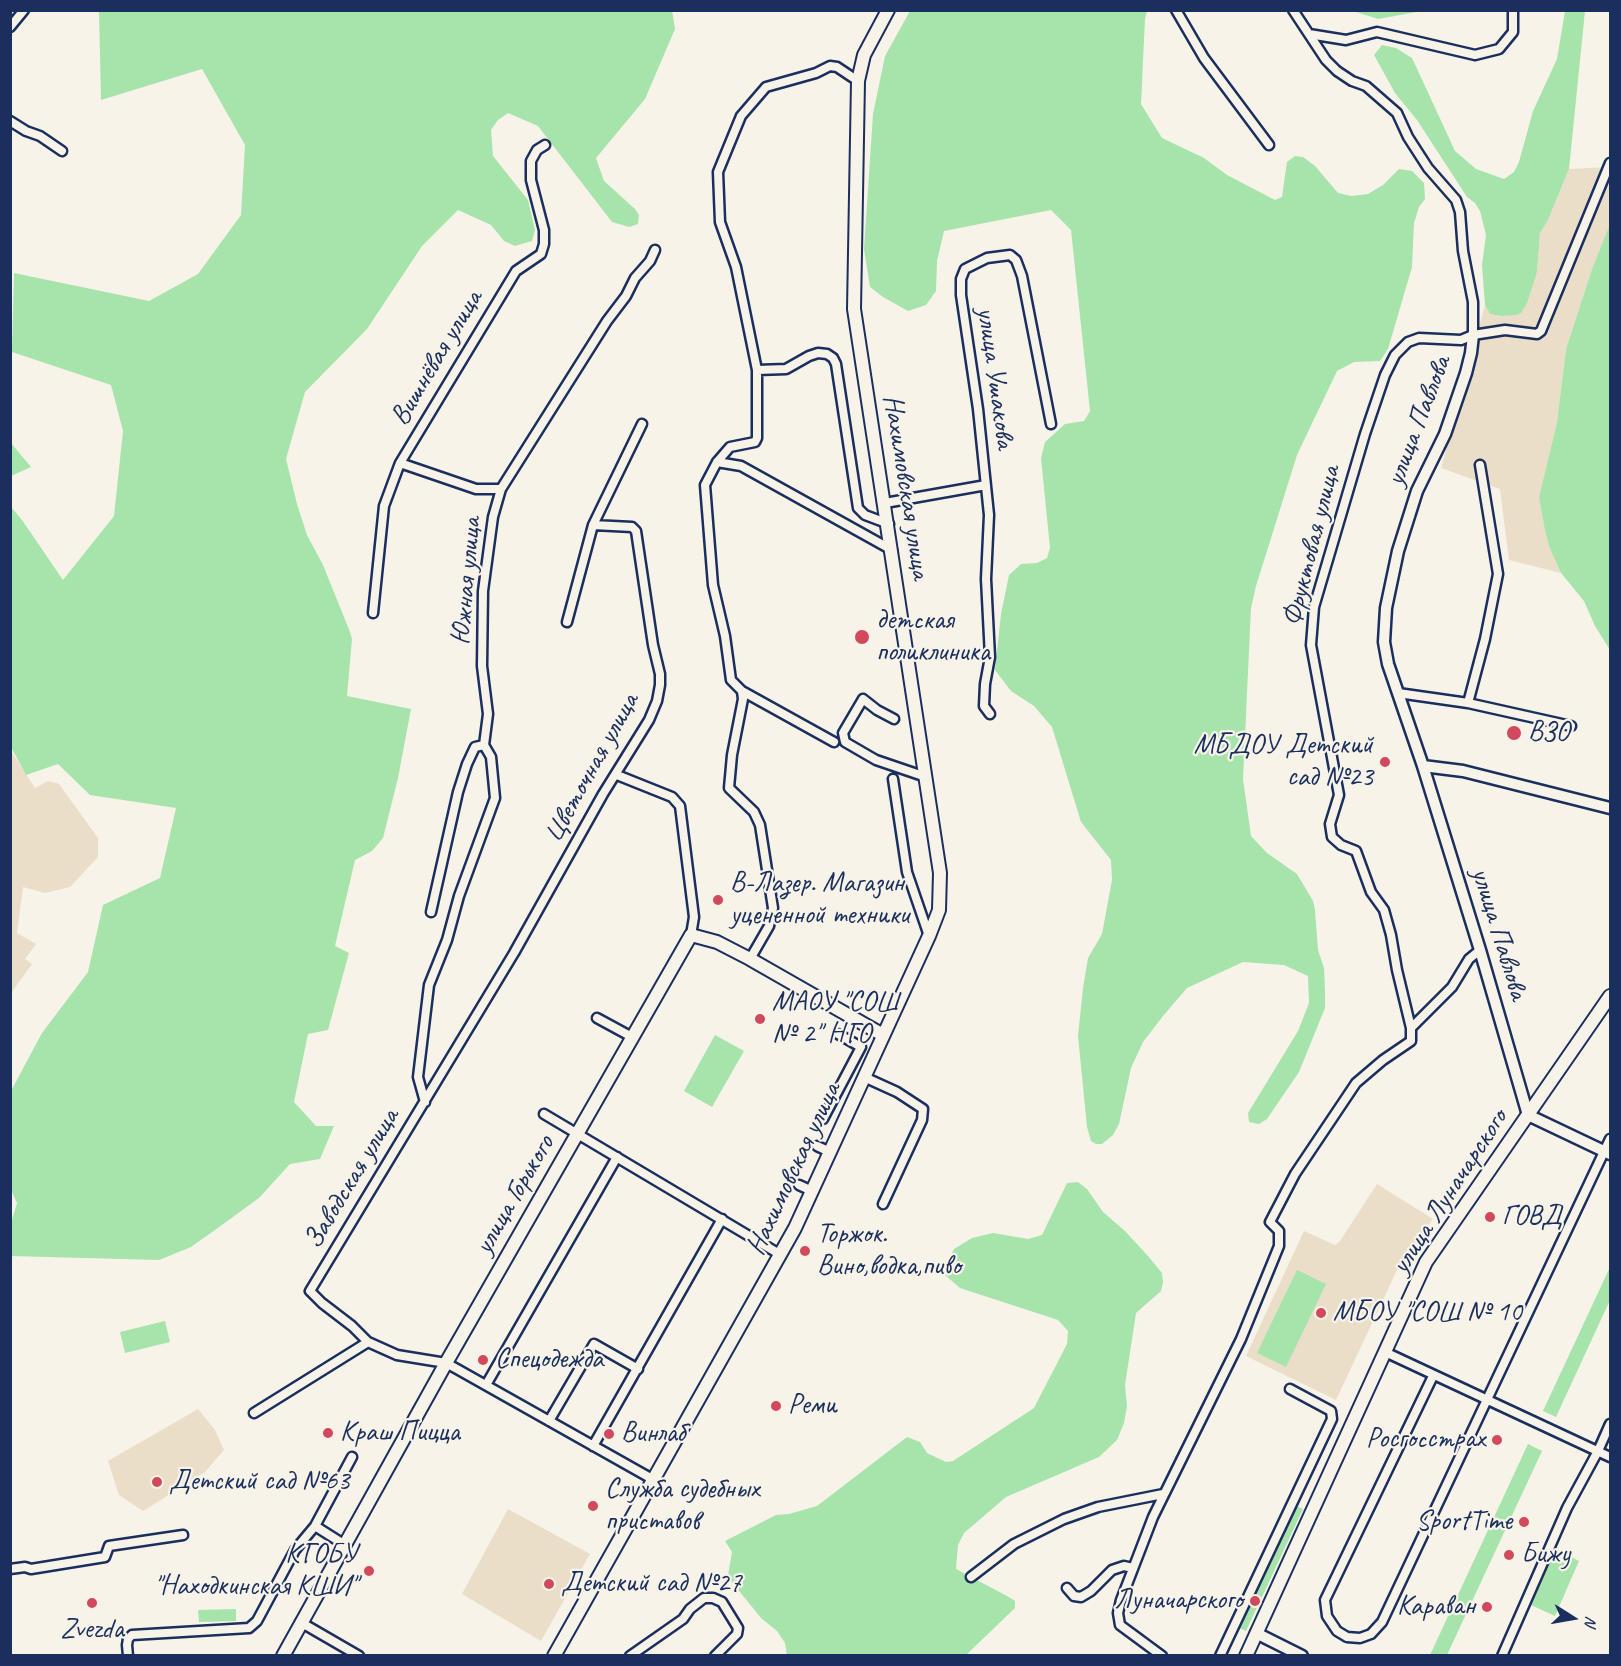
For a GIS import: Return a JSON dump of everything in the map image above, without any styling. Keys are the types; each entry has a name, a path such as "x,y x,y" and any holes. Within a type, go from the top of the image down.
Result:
{"main road":[{"name":"Нахимовская улица","path":"554,1656 781,1255 939,910 941,888 926,777 889,524 854,309 858,81 864,55 888,10"},
{"path":"691,935 717,942 750,959 882,1035"},
{"name":"улица Горького","path":"283,1656 446,1364 691,935"},
{"name":"улица Луначарского","path":"1246,1656 1433,1250 1611,996"}],"street":[{"path":"10,27 24,10"},
{"path":"1176,10 1204,58 1269,144"},
{"path":"1293,10 1337,71 1352,81 1366,86 1397,113 1418,153 1455,200 1460,212 1463,251 1473,302 1473,335"},
{"path":"1309,34 1346,40 1377,32 1475,55 1499,49 1513,32 1513,10"},
{"path":"834,742 742,691 731,680 725,636 713,585 705,485 717,462 730,447 755,442 757,438 757,370 736,267 720,222 718,172 741,116 766,87 816,73 830,66 837,67 858,81"},
{"path":"10,121 40,136 62,151"},
{"name":"Вишнёвая улица","path":"373,613 384,506 400,463 516,271 541,254 544,230 531,180 531,161 537,150 545,145"},
{"name":"улица Павлова","path":"1528,1115 1423,766 1388,664 1384,642 1386,608 1391,576 1417,491 1445,434 1472,353 1473,335 1504,330 1537,334 1541,331 1611,163"},
{"name":"Южная улица","path":"484,745 488,714 482,666 483,591 490,538 501,489 607,321 626,296 635,278 651,261 656,250"},
{"name":"улица Ушакова","path":"990,714 984,706 990,657 986,579 989,515 978,410 961,295 965,269 987,258 1010,255 1016,260 1022,276 1051,424"},
{"name":"Фруктовая улица","path":"1411,1028 1384,910 1371,892 1356,851 1341,845 1332,837 1330,824 1339,795 1311,645 1313,616 1365,434 1385,375 1395,355 1408,342 1419,338 1461,340 1473,335"},
{"path":"757,370 786,369 818,353 827,354 833,358 837,364 858,508 865,515 889,524"},
{"path":"567,621 593,525 642,424"},
{"path":"717,462 741,466 892,550"},
{"path":"400,463 476,489 501,489"},
{"path":"1468,703 1485,639 1498,574 1480,465"},
{"path":"885,503 986,485"},
{"name":"Цветочная улица","path":"514,953 603,794 617,775 649,720 657,701 660,685 636,531 632,527 593,525"},
{"path":"742,691 743,699 732,755 729,788 754,812 760,825 773,908 769,926 750,959"},
{"path":"1398,693 1468,703 1571,726"},
{"path":"894,719 863,699 843,733 845,742 876,760 926,777"},
{"path":"425,1102 418,1077 429,985 447,940 459,896 495,798 491,757 484,745 476,747 467,764 431,912"},
{"path":"1423,766 1463,771 1611,808"},
{"name":"улица Горького","path":"617,775 672,797 680,806 694,917 691,935"},
{"path":"893,779 907,872 929,936"},
{"path":"1162,1656 1120,1625 1118,1613 1121,1600 1163,1494 1241,1339 1274,1257 1280,1237 1275,1225 1270,1222 1299,1169 1356,1083 1383,1060 1411,1041 1411,1028 1452,987 1469,959 1480,950"},
{"name":"Заводская улица","path":"514,953 310,1291 368,1342 397,1355 446,1364 654,1480"},
{"path":"597,1018 632,1037"},
{"path":"823,1119 861,1047 838,1034"},
{"path":"864,1077 897,1092 923,1109 922,1120 883,1204"},
{"path":"544,1114 781,1255"},
{"path":"1528,1115 1608,1153"},
{"path":"1433,1376 1326,1600 1327,1616 1337,1631 1347,1637 1359,1638 1371,1634 1382,1622 1608,1153 1611,1139"},
{"path":"817,1146 830,1152"},
{"path":"486,1385 617,1157"},
{"path":"799,1185 812,1191"},
{"path":"593,1446 722,1219"},
{"path":"254,1413 368,1342"},
{"path":"549,1421 594,1344 638,1369"},
{"path":"1385,1352 1611,1457"},
{"path":"1220,1656 1332,1419 1332,1411 1290,1389"},
{"path":"1502,1656 1567,1508 1611,1424"},
{"path":"128,1656 128,1639 132,1635 249,1628 256,1621 296,1550 315,1526 352,1457"},
{"path":"971,1577 1014,1544 1064,1519 1098,1507 1163,1494"},
{"path":"315,1526 345,1545"},
{"path":"10,1569 25,1567 32,1569 105,1557 110,1546 183,1535"},
{"path":"1067,1588 1074,1596 1081,1597 1091,1591 1112,1570 1124,1566 1133,1568"},
{"path":"630,1656 683,1619 690,1609 704,1598 713,1598 722,1602 738,1628 737,1634 715,1656"},
{"path":"302,1623 359,1656"},
{"path":"1256,1634 1302,1656"}],"shaded area":[{"path":"1610,167 1610,227 1592,269 1566,349 1557,422 1539,497 1550,549 1561,573 1509,560 1500,489 1441,468 1485,305 1490,314 1501,316 1521,313 1537,272 1540,233 1548,220 1569,169"},
{"path":"11,751 35,788 48,781 59,784 98,838 98,857 70,887 45,893 23,887 17,933 36,944 25,959 32,964 11,993"},
{"name":"МБОУ \"СОШ № 10","path":"1377,1184 1433,1219 1397,1270 1336,1400 1246,1356 1304,1231 1335,1245 1340,1241"},
{"path":"198,1409 215,1430 224,1450 205,1472 143,1511 119,1495 108,1461"},
{"path":"508,1509 590,1554 541,1641 462,1594"}],"green space":[{"path":"672,10 675,29 645,99 596,158 604,181 639,215 638,224 629,227 612,222 538,126 508,113 498,120 491,130 493,156 528,200 535,230 532,241 515,246 504,241 491,225 458,210 422,246 367,329 305,392 286,459 307,535 323,565 352,639 347,696 411,709 398,778 383,838 372,851 355,860 335,946 349,953 328,1030 308,1034 294,1102 316,1126 334,1126 320,1159 290,1164 259,1198 191,1247 159,1260 10,1256 11,1223 17,1203 11,1190 11,1091 42,1033 88,972 103,905 160,878 176,808 90,795 58,764 26,775 11,747 11,507 63,580 114,516 123,431 111,385 12,352 14,273 149,301 198,274 241,215 245,145 202,69 101,100 99,11"},
{"path":"910,11 1147,11 1141,104 1162,138 1204,158 1227,175 1275,200 1282,197 1287,162 1295,156 1303,157 1315,166 1338,193 1351,196 1368,194 1383,185 1399,169 1412,171 1424,183 1425,199 1419,207 1414,223 1412,267 1388,349 1380,361 1354,362 1337,371 1297,455 1251,608 1243,779 1251,836 1267,853 1297,874 1313,901 1318,950 1324,968 1325,990 1325,1008 1299,1072 1267,1119 1259,1124 1249,1122 1248,1113 1298,1031 1309,1003 1308,976 1284,965 1243,962 1187,988 1163,1016 1143,1042 1131,1068 1119,1124 1113,1135 1102,1144 1091,1141 1087,1127 1078,1036 1088,958 1102,934 1112,880 1111,860 1081,822 1052,727 1034,706 1011,691 995,670 1001,614 1009,575 1021,564 1037,563 1047,558 1050,548 1041,458 1045,442 1065,424 1084,421 1090,411 1071,230 1051,210 944,231 937,261 936,291 926,305 908,311 870,287 864,249 873,114 885,56"},
{"path":"1353,11 1422,11 1378,19"},
{"path":"1565,11 1585,11 1569,169 1548,220 1540,233 1537,272 1527,303 1521,313 1516,315 1490,314 1485,305 1482,265 1486,235 1480,211 1467,197 1417,120 1395,93 1374,55 1382,45 1396,48 1412,58 1455,151 1476,169 1504,179 1514,172 1519,162 1533,111 1557,59"},
{"path":"1609,227 1610,650 1595,626 1584,601 1561,573 1550,549 1539,497 1557,422 1566,349 1592,269"},
{"path":"11,443 31,467 10,476"},
{"path":"715,1035 744,1051 712,1107 684,1091"},
{"path":"1078,1182 1087,1189 1103,1212 1148,1256 1162,1273 1163,1282 1161,1291 1136,1313 1125,1385 1127,1406 1124,1423 1117,1440 1099,1457 1006,1497 964,1533 958,1545 956,1569 1015,1601 1015,1608 966,1655 787,1655 785,1643 777,1631 761,1618 731,1581 728,1575 732,1552 725,1541 776,1515 789,1514 817,1506 907,1437 920,1442 927,1453 946,1462 953,1461 1034,1408 1067,1344 1068,1331 1058,1320 960,1288 944,1274 943,1269 954,1249 972,1238 993,1233 1028,1239 1042,1235 1067,1183"},
{"path":"1610,1267 1610,1300 1556,1417 1543,1411"},
{"path":"1297,1270 1326,1284 1286,1367 1257,1353"},
{"path":"165,1321 170,1342 125,1353 120,1332"},
{"path":"1528,1444 1542,1451 1447,1655 1430,1655"},
{"path":"1294,1505 1303,1509 1246,1631 1237,1627"},
{"path":"1556,1549 1579,1561 1555,1616 1531,1605"},
{"path":"236,1609 236,1621 199,1622 198,1610"}],"place":[{"name":"детская поликлиника","path":"862,637"},
{"name":"ВЗО","path":"1514,733"},
{"name":"МБДОУ Детский сад №23","path":"1385,762"},
{"name":"В-Лазер. Магазин уцененной техники","path":"718,900"},
{"name":"МАОУ \"СОШ № 2\" НГО","path":"760,1019"},
{"name":"ГОВД","path":"1490,1217"},
{"name":"Торжок. Вино,водка,пиво","path":"805,1251"},
{"name":"МБОУ \"СОШ № 10","path":"1321,1313"},
{"name":"Спецодежда","path":"483,1360"},
{"name":"Реми","path":"776,1406"},
{"name":"Краш Пицца","path":"328,1433"},
{"name":"Винлаб","path":"609,1434"},
{"name":"Росгосстрах","path":"1497,1440"},
{"name":"Детский сад №63","path":"157,1482"},
{"name":"Служба судебных приставов","path":"593,1506"},
{"name":"SportTime","path":"1524,1522"},
{"name":"Бижу","path":"1509,1555"},
{"name":"КГОБУ \"Находкинская КШИ\"","path":"369,1571"},
{"name":"Детский сад №27","path":"549,1584"},
{"name":"Луначарского","path":"1255,1601"},
{"name":"Zvezda","path":"92,1603"},
{"name":"Караван","path":"1487,1607"}]}
